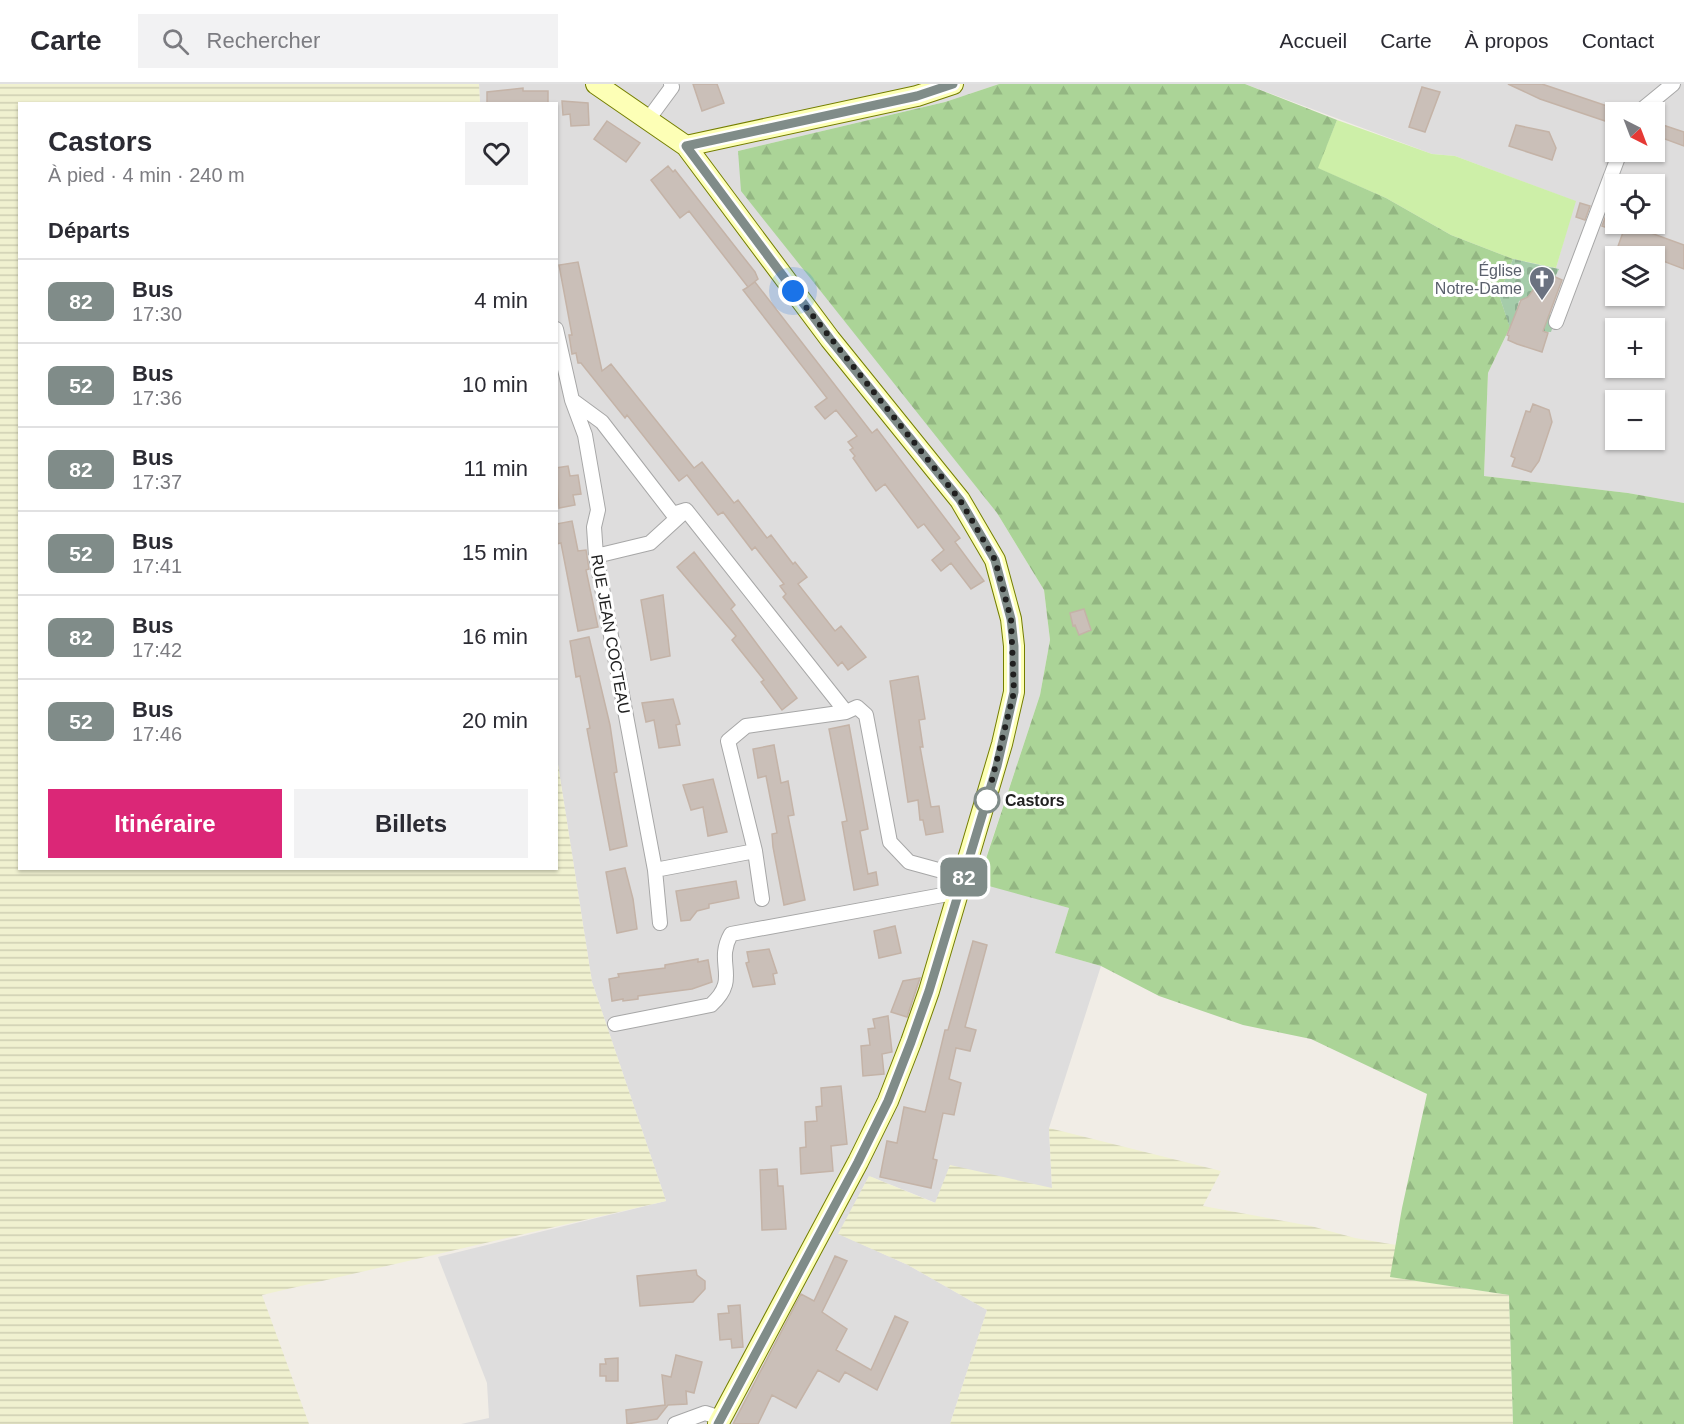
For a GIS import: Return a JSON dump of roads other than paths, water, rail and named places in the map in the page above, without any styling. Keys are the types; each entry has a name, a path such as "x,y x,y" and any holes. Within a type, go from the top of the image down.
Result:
{"street":[{"path":"596,84 686,146 823,330 960,500 995,560 1011,619 1014,692 991,789 929,991 888,1101 719,1421 705,1413 675,1424"},
{"path":"647,121 672,87 671,84"},
{"path":"686,146 917,96 953,84"},
{"path":"1651,102 1673,84"},
{"path":"1556,322 1616,162"},
{"name":"RUE JEAN COCTEAU","path":"558,337 572,400 585,435 598,510 594,527 596,556 655,870 660,923"},
{"path":"572,400 602,422 673,514 686,510"},
{"path":"686,510 846,711"},
{"path":"596,556 650,543 686,510"},
{"path":"762,899 755,851 728,741 746,726 846,711 857,707 866,715 890,842 909,862 962,884"},
{"path":"655,870 755,851"},
{"path":"615,1024 711,1005 722,995 727,980 723,947 730,934 962,884"}],"place":[{"name":"Église Notre-Dame","path":"1542,302"},
{"name":"Castors","path":"987,800"}]}
